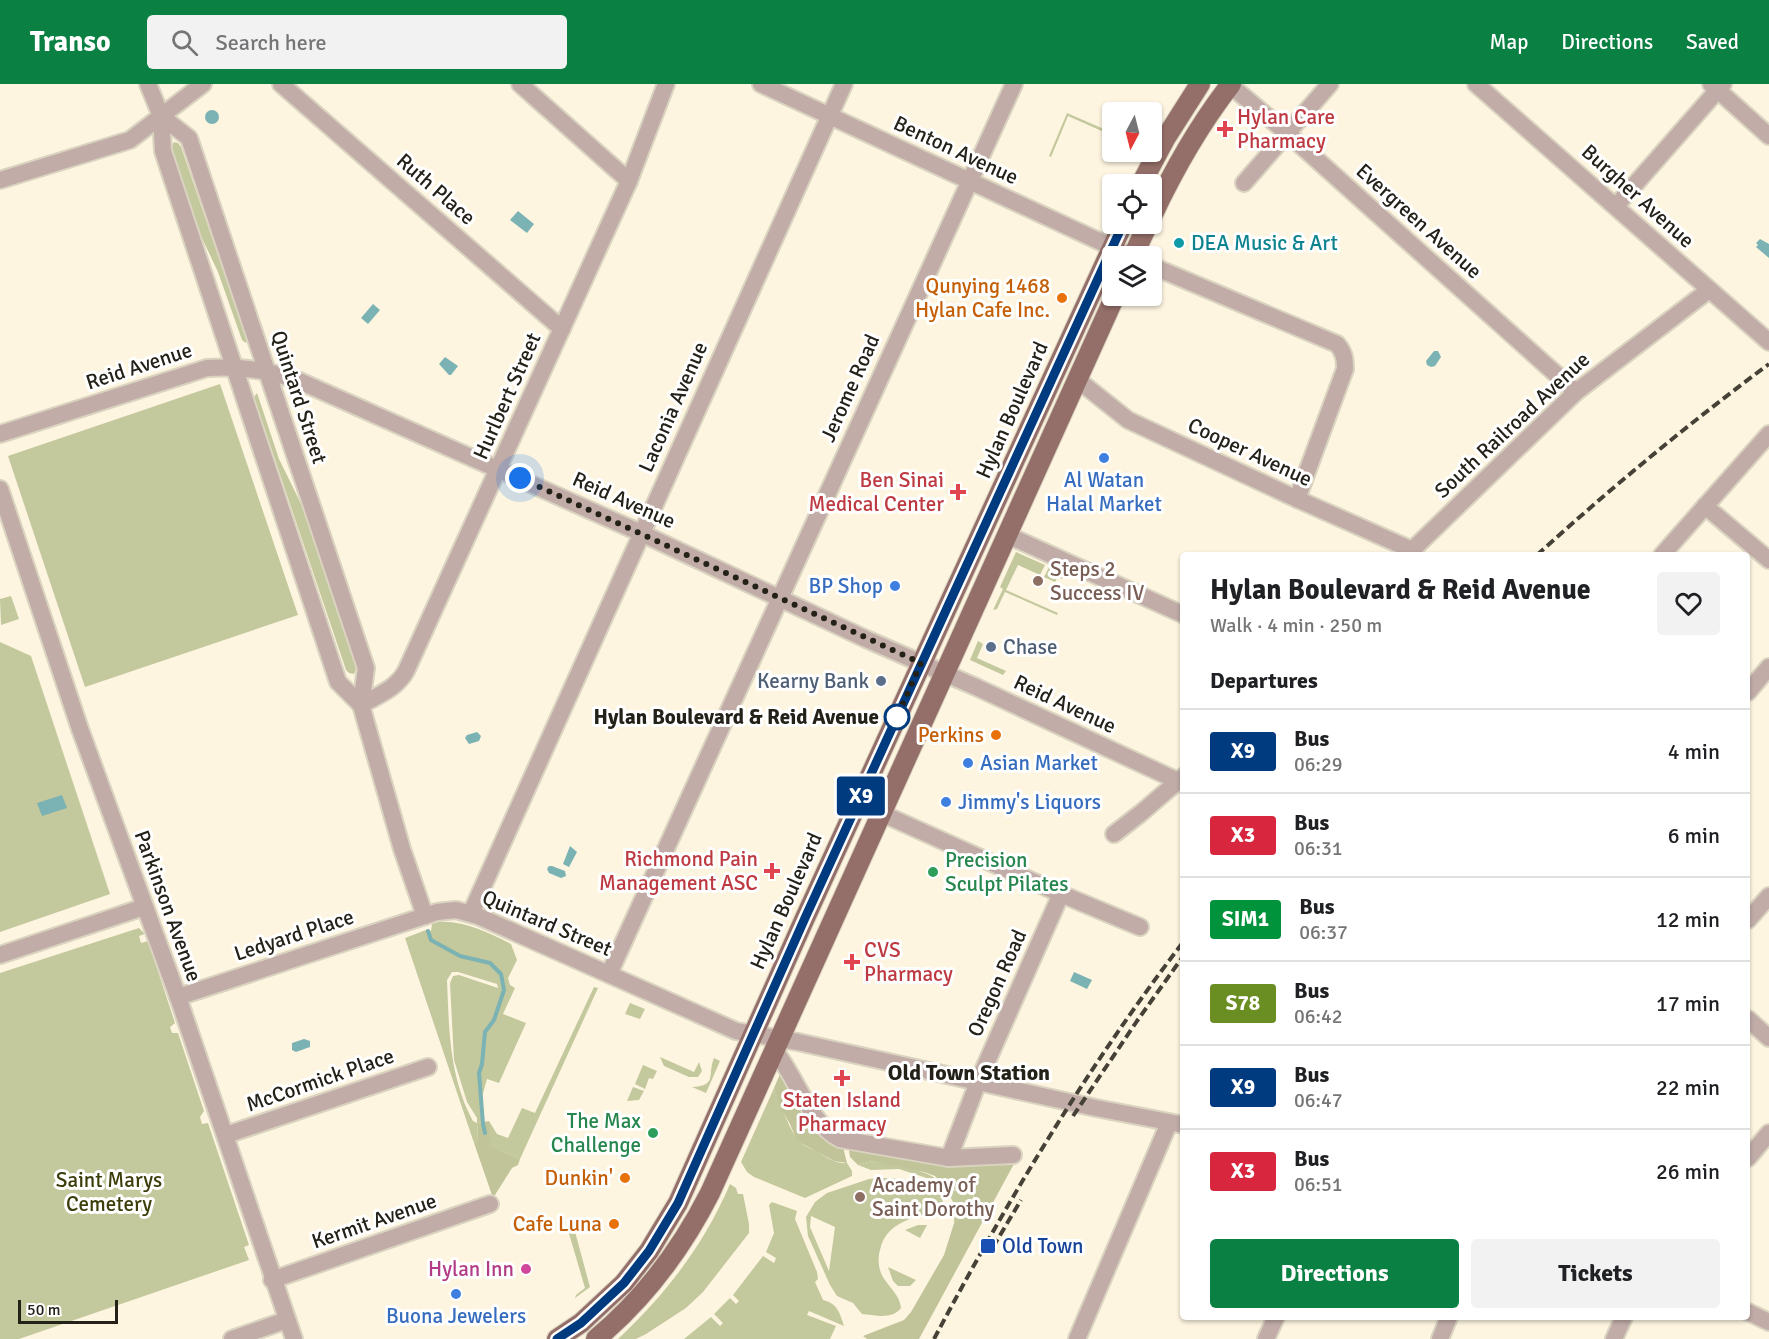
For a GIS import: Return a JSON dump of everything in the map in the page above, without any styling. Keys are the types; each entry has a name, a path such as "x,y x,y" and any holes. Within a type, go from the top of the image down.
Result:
{"main road":[{"path":"1146,174 1165,139 1200,84"},
{"path":"1162,196 1184,152 1210,110 1230,84"},
{"name":"Hylan Boulevard","path":"557,1339 581,1323 632,1273 657,1240 681,1197 752,1035 1102,269"},
{"path":"596,1339 650,1287 683,1242 710,1193 1111,306"}],"street":[{"name":"Quintard Street","path":"148,84 161,116 163,151 338,682 361,705"},
{"path":"0,180 130,140 203,84"},
{"name":"Ruth Place","path":"281,84 562,329"},
{"path":"520,84 629,181"},
{"name":"Hurlbert Street","path":"361,705 393,687 406,671 500,469 629,181 666,84"},
{"name":"Benton Avenue","path":"761,84 1110,246"},
{"name":"Laconia Avenue","path":"471,913 843,84"},
{"name":"Jerome Road","path":"609,974 1014,84"},
{"name":"Evergreen Avenue","path":"1230,84 1576,392"},
{"path":"1244,183 1330,84"},
{"name":"Burgher Avenue","path":"1476,84 1769,342"},
{"path":"1616,207 1717,86 1769,136"},
{"name":"Quintard Street","path":"161,116 189,138 366,668 361,705 402,849 425,916 442,911 471,913 736,1031 777,1045 978,1082 1176,1124"},
{"path":"1162,270 1337,344 1341,348 1345,369 1297,499"},
{"name":"South Railroad Avenue","path":"1409,552 1576,392 1709,290"},
{"name":"Reid Avenue","path":"0,434 207,368 235,366 266,371 297,380 500,469 921,663 1180,779"},
{"name":"Cooper Avenue","path":"1078,380 1128,420 1409,552"},
{"path":"1665,552 1769,434"},
{"name":"Parkinson Avenue","path":"0,489 80,729 178,997 226,1135 272,1280 294,1339"},
{"path":"1705,506 1769,560"},
{"path":"1007,535 1180,613"},
{"path":"1750,690 1769,667"},
{"path":"1113,834 1142,813 1180,780"},
{"path":"883,814 1140,927"},
{"name":"Oregon Road","path":"949,1158 978,1082 1061,894"},
{"path":"1750,918 1769,896"},
{"path":"0,956 144,907"},
{"name":"Ledyard Place","path":"178,997 425,916"},
{"path":"1750,1021 1769,1038"},
{"path":"777,1045 814,1116 829,1133 852,1142 949,1158 1013,1155"},
{"name":"McCormick Place","path":"226,1135 428,1067"},
{"path":"1077,1339 1176,1124"},
{"path":"1750,1156 1769,1133"},
{"name":"Kermit Avenue","path":"272,1280 490,1204"},
{"path":"1750,1313 1769,1322"},
{"path":"232,1339 287,1320"},
{"path":"1266,1339 1275,1320"},
{"path":"1440,1339 1448,1320"},
{"path":"1614,1339 1623,1320"}],"green space":[{"path":"1067,113 1102,128 1102,131 1068,116 1051,157 1049,156"},
{"path":"174,142 181,147 247,340 246,343 242,340 218,272 193,219 170,149"},
{"path":"220,384 298,615 85,687 8,456"},
{"path":"257,393 279,459 306,514 357,667 354,674 346,670 254,397"},
{"path":"1016,552 1045,565 1040,575 1018,565 1006,590 1058,613 1057,615 1005,592 997,609 993,610 1003,589 1000,587"},
{"path":"1049,567 1064,575 1062,579 1058,577 1055,582 1044,577"},
{"path":"11,596 19,619 1,625 0,599"},
{"path":"978,641 983,644 977,658 1006,671 1003,675 970,660"},
{"path":"0,642 31,656 110,894 0,932"},
{"path":"457,923 485,932 511,944 517,960 508,978 510,985 515,988 503,1014 526,1023 499,1083 487,1079 482,1097 484,1122 478,1123 477,1142 474,1143 405,938 426,930 431,931 432,924","holes":["452,972 497,984 498,988 459,975 453,976 450,983 454,1060 467,1102 477,1118 477,1123 473,1121 459,1087 452,1052 447,980"]},
{"name":"Saint Marys Cemetery","path":"139,928 145,934 139,936 141,943 148,941 175,1023 170,1027 172,1033 178,1033 204,1111 200,1117 202,1124 208,1123 249,1245 244,1247 249,1260 19,1339 0,1339 0,973"},
{"path":"594,987 598,988 520,1159 489,1146 489,1121 497,1134 508,1138 522,1108 535,1113"},
{"path":"630,1003 645,1009 640,1019 625,1014"},
{"path":"660,1057 694,1072 699,1062 702,1071 698,1077 689,1077 664,1066"},
{"path":"714,1058 720,1061 706,1093 692,1087 709,1082"},
{"path":"643,1065 657,1071 653,1079 649,1078 645,1089 635,1084"},
{"path":"781,1072 842,1143 847,1163 834,1161 797,1141 781,1109 774,1088"},
{"path":"633,1087 644,1091 639,1100 627,1101"},
{"path":"774,1088 793,1133 800,1142 830,1159 847,1163 852,1176 805,1198 747,1172 741,1162"},
{"path":"489,1121 490,1146 520,1159 493,1198 474,1143 477,1142 478,1123"},
{"path":"848,1144 1015,1162 919,1339 867,1339 863,1336 904,1320 911,1312 944,1255 956,1217 970,1206 974,1199 973,1193 946,1189 935,1176 924,1172 872,1161 858,1165 850,1157"},
{"path":"872,1161 918,1171 939,1182 899,1169 871,1170 858,1165"},
{"path":"890,1178 921,1183 938,1192 942,1199 942,1207 904,1221 889,1232 884,1240 879,1255 880,1270 898,1298 901,1308 888,1315 862,1314 853,1303 837,1296 808,1236 806,1217 815,1202 827,1193 869,1179","holes":["811,1216 835,1227 829,1271 810,1227"]},
{"path":"730,1184 736,1188 738,1194 743,1194 749,1233 703,1292 686,1308 636,1339 618,1339 668,1286 696,1248"},
{"path":"946,1189 973,1193 969,1206 956,1218 954,1223 953,1202"},
{"path":"772,1202 797,1211 795,1219 817,1272 818,1279 815,1282 823,1300 837,1309 844,1326 809,1311 807,1315 836,1326 830,1339 684,1339 711,1317 720,1326 723,1323 714,1314 730,1298 736,1304 739,1301 733,1295 763,1256 774,1263 776,1258 766,1252 774,1233 769,1205"},
{"path":"918,1225 927,1225 920,1238 905,1230"},
{"path":"574,1228 590,1287 575,1298 585,1288 568,1230"},
{"path":"888,1267 916,1280 910,1286 898,1286 893,1281"}],"water":[{"path":"212,110 217,112 219,117 217,122 212,124 207,122 205,117 207,112"},
{"path":"518,211 534,224 527,233 510,220"},
{"path":"1760,239 1769,244 1769,258 1756,247"},
{"path":"373,304 380,310 368,324 361,318"},
{"path":"1434,351 1438,351 1441,357 1435,366 1431,367 1426,361"},
{"path":"445,357 458,366 451,375 439,364"},
{"path":"477,732 481,736 479,741 469,744 465,738 467,735"},
{"path":"62,795 67,808 42,816 37,803"},
{"path":"570,846 577,852 569,867 563,864"},
{"path":"549,866 565,871 566,876 561,878 549,873 547,869"},
{"path":"1074,972 1092,980 1087,989 1070,981"},
{"path":"304,1039 310,1041 310,1047 296,1052 292,1050 292,1043"}],"waterway":[{"path":"428,931 431,940 460,956 490,963 501,974 504,990 494,1020 485,1032 479,1073 485,1133"}],"railway":[{"path":"1540,552 1650,457 1769,364"},
{"path":"934,1339 990,1236 1050,1135 1115,1037 1180,946"},
{"path":"1073,1116 1180,961"},
{"path":"993,1247 1021,1200"}],"bus line":[{"name":"X9","path":"557,1339 581,1323 624,1283 649,1251 678,1203 743,1054 1118,234"}],"place":[{"name":"Hylan Care Pharmacy","path":"1225,129"},
{"name":"DEA Music & Art","path":"1179,243"},
{"name":"Qunying 1468 Hylan Cafe Inc.","path":"1062,298"},
{"name":"Al Watan Halal Market","path":"1104,458"},
{"name":"Ben Sinai Medical Center","path":"958,492"},
{"name":"Steps 2 Success IV","path":"1038,581"},
{"name":"BP Shop","path":"895,586"},
{"name":"Chase","path":"991,647"},
{"name":"Kearny Bank","path":"881,681"},
{"name":"Hylan Boulevard & Reid Avenue","path":"897,717"},
{"name":"Perkins","path":"996,735"},
{"name":"Asian Market","path":"968,763"},
{"name":"Jimmy's Liquors","path":"946,802"},
{"name":"Richmond Pain Management ASC","path":"772,871"},
{"name":"Precision Sculpt Pilates","path":"933,872"},
{"name":"CVS Pharmacy","path":"852,962"},
{"name":"Staten Island Pharmacy","path":"842,1078"},
{"name":"The Max Challenge","path":"653,1133"},
{"name":"Dunkin'","path":"625,1178"},
{"name":"Academy of Saint Dorothy","path":"860,1197"},
{"name":"Cafe Luna","path":"614,1224"},
{"name":"Old Town","path":"988,1246"},
{"name":"Hylan Inn","path":"526,1269"},
{"name":"Buona Jewelers","path":"456,1294"}],"district":[{"name":"Old Town Station","path":"969,1072"}],"route":[{"path":"520,478 921,663 897,717"}]}
